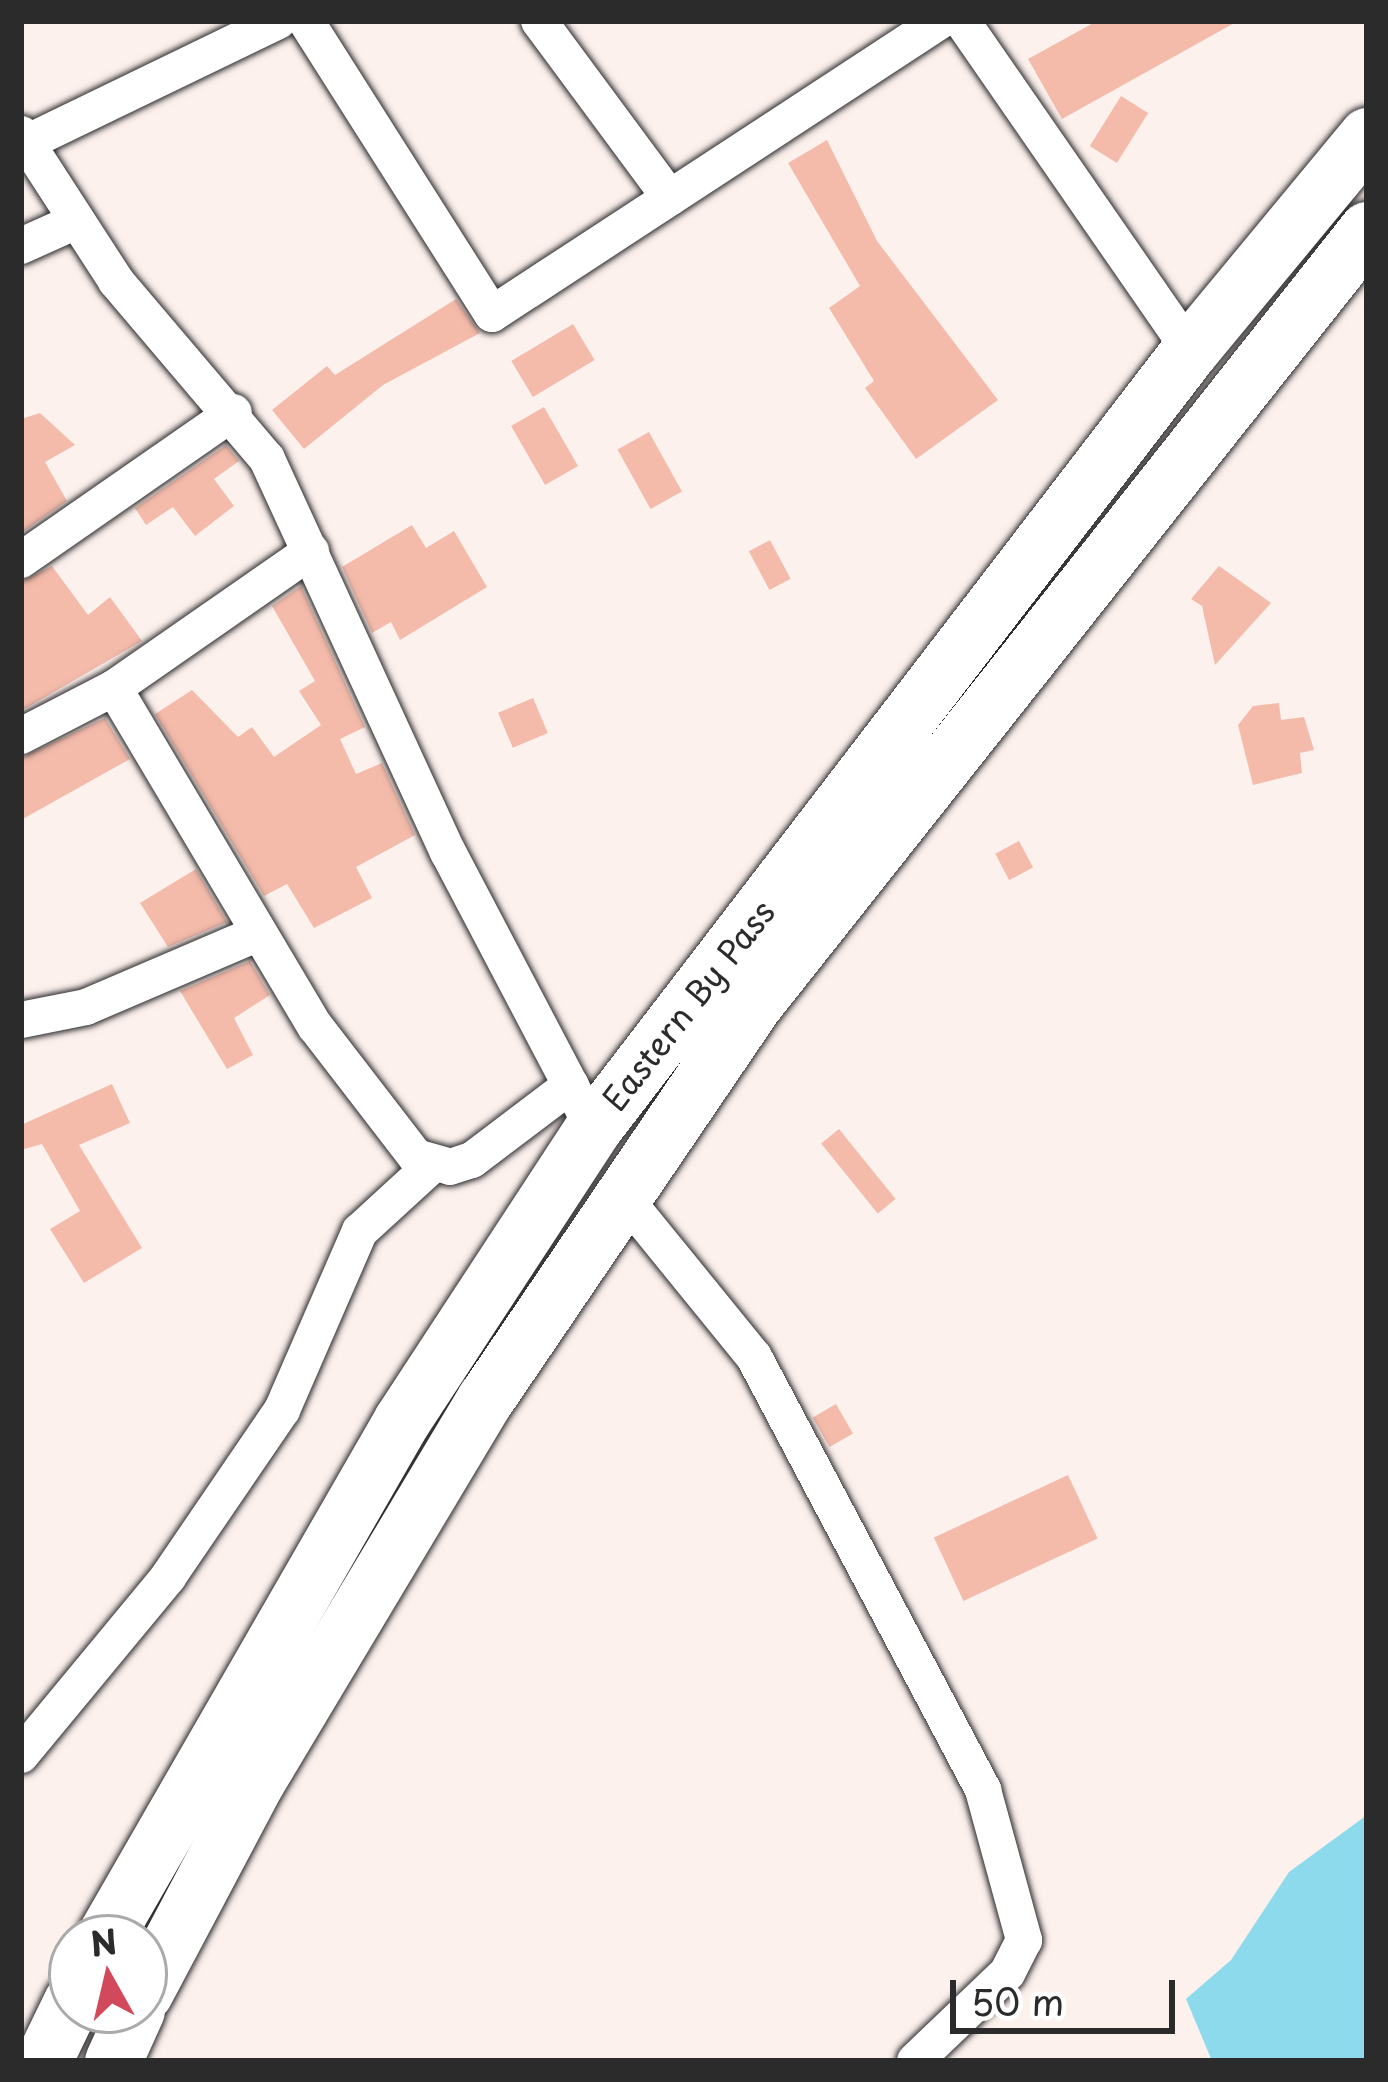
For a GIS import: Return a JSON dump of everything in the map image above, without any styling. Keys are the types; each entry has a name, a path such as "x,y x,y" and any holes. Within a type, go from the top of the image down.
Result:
{"main road":[{"name":"Eastern By Pass","path":"118,1914 582,1107 1367,136"},
{"name":"Eastern By Pass","path":"168,1950 380,1572 753,1006 1367,230"}],"street":[{"path":"21,1755 169,1577 282,1410 359,1232 432,1165 472,1160 582,1107 448,851 311,551 234,412 72,223 24,138 278,21"},
{"path":"305,21 486,314 940,21"},
{"path":"539,21 670,198"},
{"path":"962,21 1190,350"},
{"path":"21,247 72,223"},
{"path":"21,560 234,412"},
{"path":"21,736 114,688 311,551"},
{"path":"114,688 260,933 385,1124 432,1165"},
{"path":"21,1019 86,1007 260,933"},
{"path":"623,1197 754,1357 983,1790 1024,1940 1007,1973 915,2061"}],"water":[{"path":"1367,1815 1367,2061 1212,2061 1186,1999 1231,1960 1289,1872"}],"building":[{"path":"1097,21 1238,21 1062,119 1028,59"},
{"path":"1121,96 1148,113 1117,163 1090,146"},
{"path":"827,140 877,241 998,400 916,459 865,388 874,381 829,308 860,286 788,163"},
{"path":"456,299 480,333 383,385 304,449 272,410 327,366 335,375"},
{"path":"573,324 595,360 533,397 511,361"},
{"path":"544,407 578,466 545,485 511,426"},
{"path":"40,413 75,445 45,462 67,501 21,533 21,419"},
{"path":"649,432 682,491 650,509 618,449"},
{"path":"226,445 239,461 214,479 234,506 195,536 173,507 146,525 135,508"},
{"path":"412,525 426,548 454,531 487,587 400,640 391,622 372,633 342,567"},
{"path":"770,540 791,579 769,590 749,551"},
{"path":"52,566 88,615 110,597 142,641 21,711 21,582"},
{"path":"1219,566 1271,603 1215,665 1202,606 1191,599"},
{"path":"301,586 365,727 340,739 356,774 382,763 415,835 356,867 372,898 314,928 287,884 264,896 155,714 192,690 238,737 252,727 274,757 321,725 299,691 315,681 272,606"},
{"path":"533,698 548,733 513,748 498,713"},
{"path":"1279,703 1281,720 1304,717 1314,750 1300,753 1302,773 1253,785 1238,725 1253,706"},
{"path":"105,718 130,759 21,820 21,758"},
{"path":"1019,841 1033,867 1009,880 995,854"},
{"path":"196,869 227,922 168,947 140,903"},
{"path":"250,961 270,995 234,1018 253,1055 227,1069 180,991"},
{"path":"112,1084 130,1123 79,1145 142,1248 84,1283 50,1229 80,1211 42,1144 21,1150 21,1125"},
{"path":"839,1129 896,1199 878,1213 821,1143"},
{"path":"836,1404 853,1433 830,1447 813,1418"},
{"path":"1068,1475 1098,1538 963,1601 934,1538"}]}
